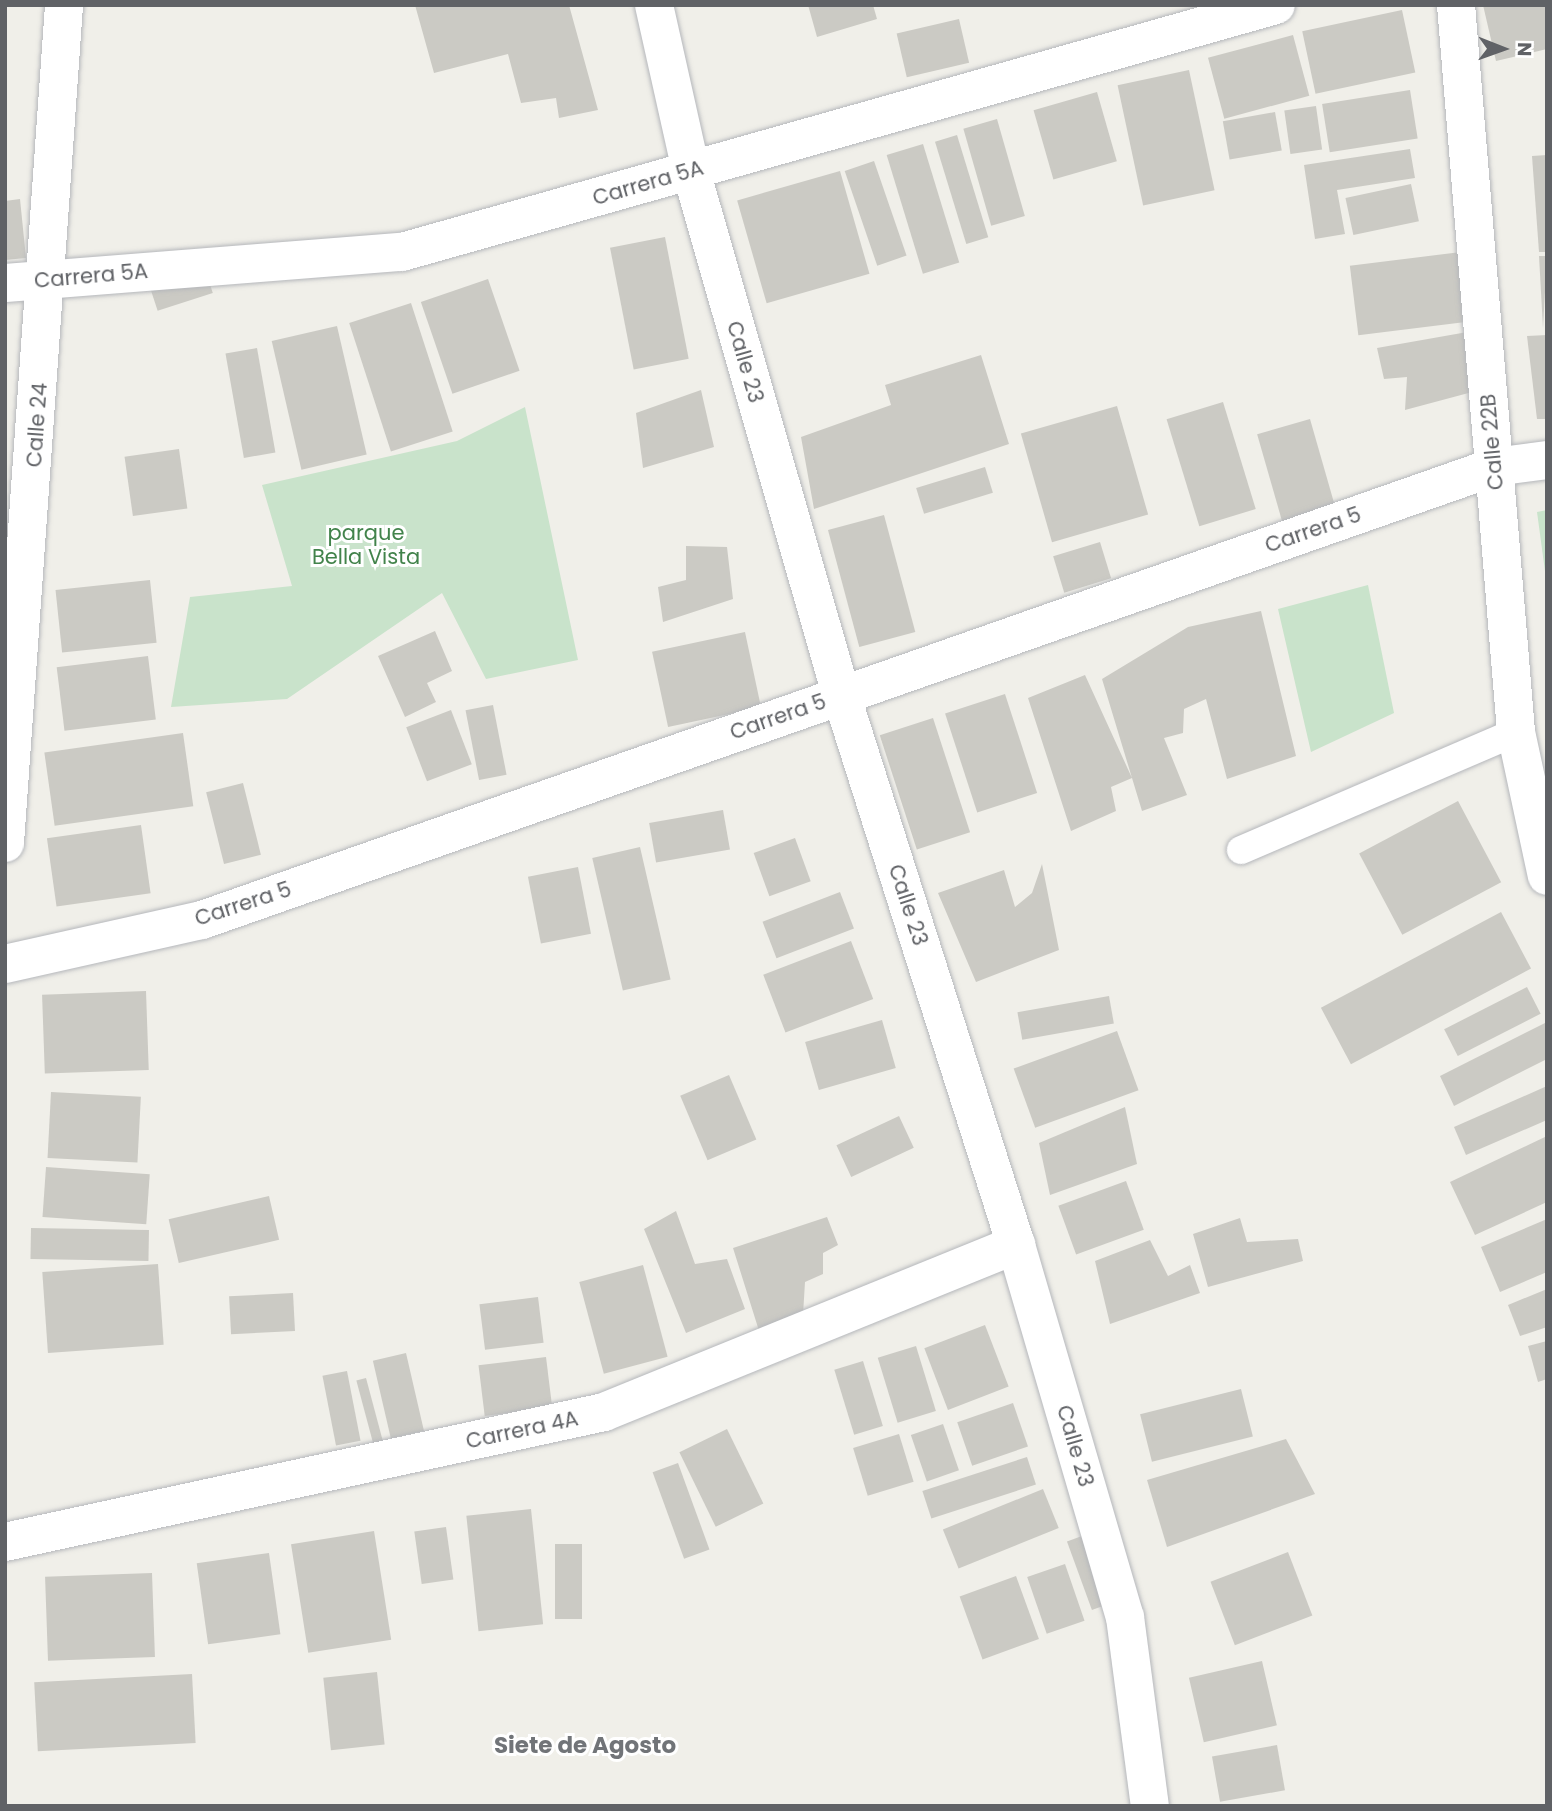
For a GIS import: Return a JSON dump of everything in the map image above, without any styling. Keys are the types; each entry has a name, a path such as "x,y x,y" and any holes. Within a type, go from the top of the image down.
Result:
{"street":[{"name":"Calle 24","path":"5,844 48,279 64,5"},
{"name":"Calle 23","path":"654,5 691,171 841,694 1016,1245 1125,1617 1150,1806"},
{"name":"Carrera 5A","path":"5,283 402,252 1276,5"},
{"name":"Calle 22B","path":"1456,5 1516,732 1547,876"},
{"name":"Carrera 5","path":"5,964 202,920 1494,467 1547,460"},
{"name":"Carrera 4A","path":"5,1542 604,1412 1016,1245"}],"lane":[{"path":"1241,850 1516,732"}],"green space":[{"name":"parque Bella Vista","path":"525,407 578,660 486,679 442,593 287,699 171,707 190,597 292,586 262,485 457,441"},
{"path":"1547,510 1547,586 1537,512"},
{"path":"1368,585 1394,713 1311,752 1278,609"}],"building":[{"path":"415,5 569,5 598,110 559,118 556,98 521,103 508,54 434,73"},
{"path":"808,5 873,5 877,19 817,37"},
{"path":"1483,5 1547,5 1547,49 1496,61"},
{"path":"1402,10 1415,73 1316,94 1302,31"},
{"path":"959,19 969,63 907,77 897,33"},
{"path":"1293,35 1309,96 1224,119 1208,58"},
{"path":"1189,70 1215,190 1143,205 1118,85"},
{"path":"1410,90 1418,138 1330,152 1322,104"},
{"path":"1097,92 1117,161 1053,179 1034,110"},
{"path":"1316,106 1322,150 1290,154 1284,110"},
{"path":"1275,112 1282,150 1230,160 1223,121"},
{"path":"997,119 1025,216 991,226 963,129"},
{"path":"957,135 988,237 966,244 935,142"},
{"path":"923,144 959,263 923,274 887,155"},
{"path":"1410,149 1415,178 1337,190 1345,234 1315,239 1304,165"},
{"path":"1547,155 1547,252 1539,252 1532,156"},
{"path":"874,161 907,256 877,266 845,171"},
{"path":"840,171 869,274 767,303 737,200"},
{"path":"1411,184 1419,221 1353,235 1345,198"},
{"path":"20,199 26,258 5,260 5,201"},
{"path":"665,237 689,359 634,369 610,248"},
{"path":"1461,252 1470,321 1358,335 1350,266"},
{"path":"1539,256 1547,256 1543,328"},
{"path":"206,272 213,293 158,311 151,290"},
{"path":"488,279 520,371 452,394 421,302"},
{"path":"411,303 453,431 391,451 349,323"},
{"path":"337,326 367,455 301,470 272,341"},
{"path":"1473,331 1476,391 1405,410 1407,377 1384,379 1377,348"},
{"path":"1547,335 1547,419 1537,419 1527,336"},
{"path":"257,348 275,452 244,458 225,354"},
{"path":"981,355 1009,444 814,509 801,437 891,405 885,385"},
{"path":"701,390 714,447 643,468 636,413"},
{"path":"1223,402 1256,509 1199,526 1167,419"},
{"path":"1117,406 1148,515 1052,542 1021,434"},
{"path":"1310,419 1335,506 1282,522 1257,434"},
{"path":"179,449 187,508 133,516 125,457"},
{"path":"985,467 993,493 924,514 916,488"},
{"path":"884,515 915,632 859,647 828,530"},
{"path":"1100,542 1111,578 1064,593 1053,556"},
{"path":"686,546 727,547 733,599 663,622 658,587 686,580"},
{"path":"150,580 157,643 62,653 56,590"},
{"path":"1261,611 1296,756 1227,779 1206,699 1184,709 1183,733 1164,738 1187,795 1142,811 1102,679 1188,627"},
{"path":"435,631 452,671 427,683 436,702 405,717 378,656"},
{"path":"745,632 761,707 668,727 652,652"},
{"path":"148,656 156,720 64,731 57,667"},
{"path":"1085,675 1132,778 1111,787 1116,811 1071,831 1028,698"},
{"path":"1005,694 1037,793 977,812 945,713"},
{"path":"493,705 507,775 479,780 466,710"},
{"path":"451,710 472,764 427,781 406,727"},
{"path":"933,718 970,832 917,849 880,735"},
{"path":"183,733 193,806 55,826 44,752"},
{"path":"243,783 261,855 224,864 206,792"},
{"path":"1458,801 1501,882 1402,935 1359,854"},
{"path":"723,810 730,849 656,862 649,823"},
{"path":"141,825 151,893 57,907 47,838"},
{"path":"795,838 811,881 769,896 754,853"},
{"path":"640,847 671,980 623,991 592,858"},
{"path":"1042,864 1059,950 976,982 938,893 1004,870 1015,907 1032,893"},
{"path":"578,867 591,934 541,943 528,877"},
{"path":"840,892 854,928 776,958 763,922"},
{"path":"1501,912 1531,969 1351,1064 1321,1008"},
{"path":"851,941 873,999 785,1033 763,975"},
{"path":"1527,987 1541,1014 1458,1056 1444,1029"},
{"path":"146,991 149,1070 45,1074 42,995"},
{"path":"1109,996 1114,1024 1022,1040 1017,1012"},
{"path":"882,1020 896,1068 819,1090 805,1042"},
{"path":"1547,1022 1547,1059 1454,1106 1440,1076"},
{"path":"1117,1031 1139,1090 1035,1128 1014,1069"},
{"path":"729,1075 756,1139 708,1160 680,1096"},
{"path":"1547,1086 1547,1120 1466,1155 1454,1127"},
{"path":"51,1092 141,1097 137,1163 48,1158"},
{"path":"1125,1107 1137,1164 1050,1195 1039,1143"},
{"path":"899,1116 914,1148 851,1177 836,1145"},
{"path":"1547,1136 1547,1202 1475,1235 1450,1182"},
{"path":"46,1167 150,1174 146,1224 43,1217"},
{"path":"1126,1181 1144,1230 1076,1254 1058,1206"},
{"path":"269,1196 279,1240 179,1263 169,1219"},
{"path":"676,1211 695,1264 727,1259 745,1309 686,1333 644,1229"},
{"path":"827,1217 838,1245 823,1253 823,1274 805,1282 803,1315 760,1334 733,1248"},
{"path":"1240,1218 1247,1242 1298,1239 1303,1261 1208,1287 1193,1234"},
{"path":"1547,1219 1547,1272 1500,1292 1481,1247"},
{"path":"31,1228 149,1230 148,1261 30,1259"},
{"path":"1150,1240 1168,1276 1190,1265 1200,1293 1110,1324 1095,1261"},
{"path":"158,1264 164,1345 48,1353 42,1272"},
{"path":"643,1265 668,1357 604,1374 579,1282"},
{"path":"1547,1289 1547,1327 1520,1336 1508,1305"},
{"path":"293,1293 295,1331 231,1334 229,1296"},
{"path":"538,1297 544,1343 485,1350 479,1304"},
{"path":"985,1325 1009,1387 948,1410 924,1348"},
{"path":"1547,1341 1547,1379 1538,1382 1528,1346"},
{"path":"916,1346 936,1411 898,1423 878,1358"},
{"path":"406,1353 424,1431 391,1439 373,1361"},
{"path":"546,1357 552,1408 485,1416 479,1365"},
{"path":"863,1361 883,1426 854,1435 834,1370"},
{"path":"347,1371 361,1441 336,1445 322,1376"},
{"path":"366,1378 383,1443 374,1445 356,1381"},
{"path":"1241,1389 1253,1437 1152,1462 1140,1414"},
{"path":"1013,1403 1028,1446 972,1466 957,1422"},
{"path":"943,1424 959,1470 927,1481 911,1435"},
{"path":"727,1429 763,1504 716,1527 679,1452"},
{"path":"899,1434 914,1482 868,1496 853,1448"},
{"path":"1286,1439 1315,1494 1167,1547 1147,1480"},
{"path":"1027,1457 1036,1485 931,1519 922,1491"},
{"path":"678,1463 709,1549 684,1559 653,1472"},
{"path":"1043,1489 1059,1528 959,1568 943,1529"},
{"path":"531,1509 543,1624 478,1631 466,1516"},
{"path":"446,1527 453,1579 422,1584 414,1531"},
{"path":"374,1531 391,1640 308,1653 291,1544"},
{"path":"1082,1536 1107,1605 1092,1610 1067,1541"},
{"path":"555,1544 582,1544 582,1619 555,1619"},
{"path":"1288,1552 1312,1615 1235,1645 1211,1582"},
{"path":"269,1553 280,1634 208,1644 197,1563"},
{"path":"1065,1564 1085,1621 1047,1634 1027,1577"},
{"path":"152,1573 155,1657 48,1661 45,1577"},
{"path":"1016,1576 1039,1639 983,1659 960,1597"},
{"path":"1262,1661 1277,1725 1204,1742 1189,1678"},
{"path":"377,1672 385,1745 331,1750 323,1678"},
{"path":"192,1674 196,1743 38,1751 34,1682"},
{"path":"1277,1745 1285,1790 1220,1802 1212,1756"}],"district":[{"name":"Siete de Agosto","path":"585,1745"}]}
